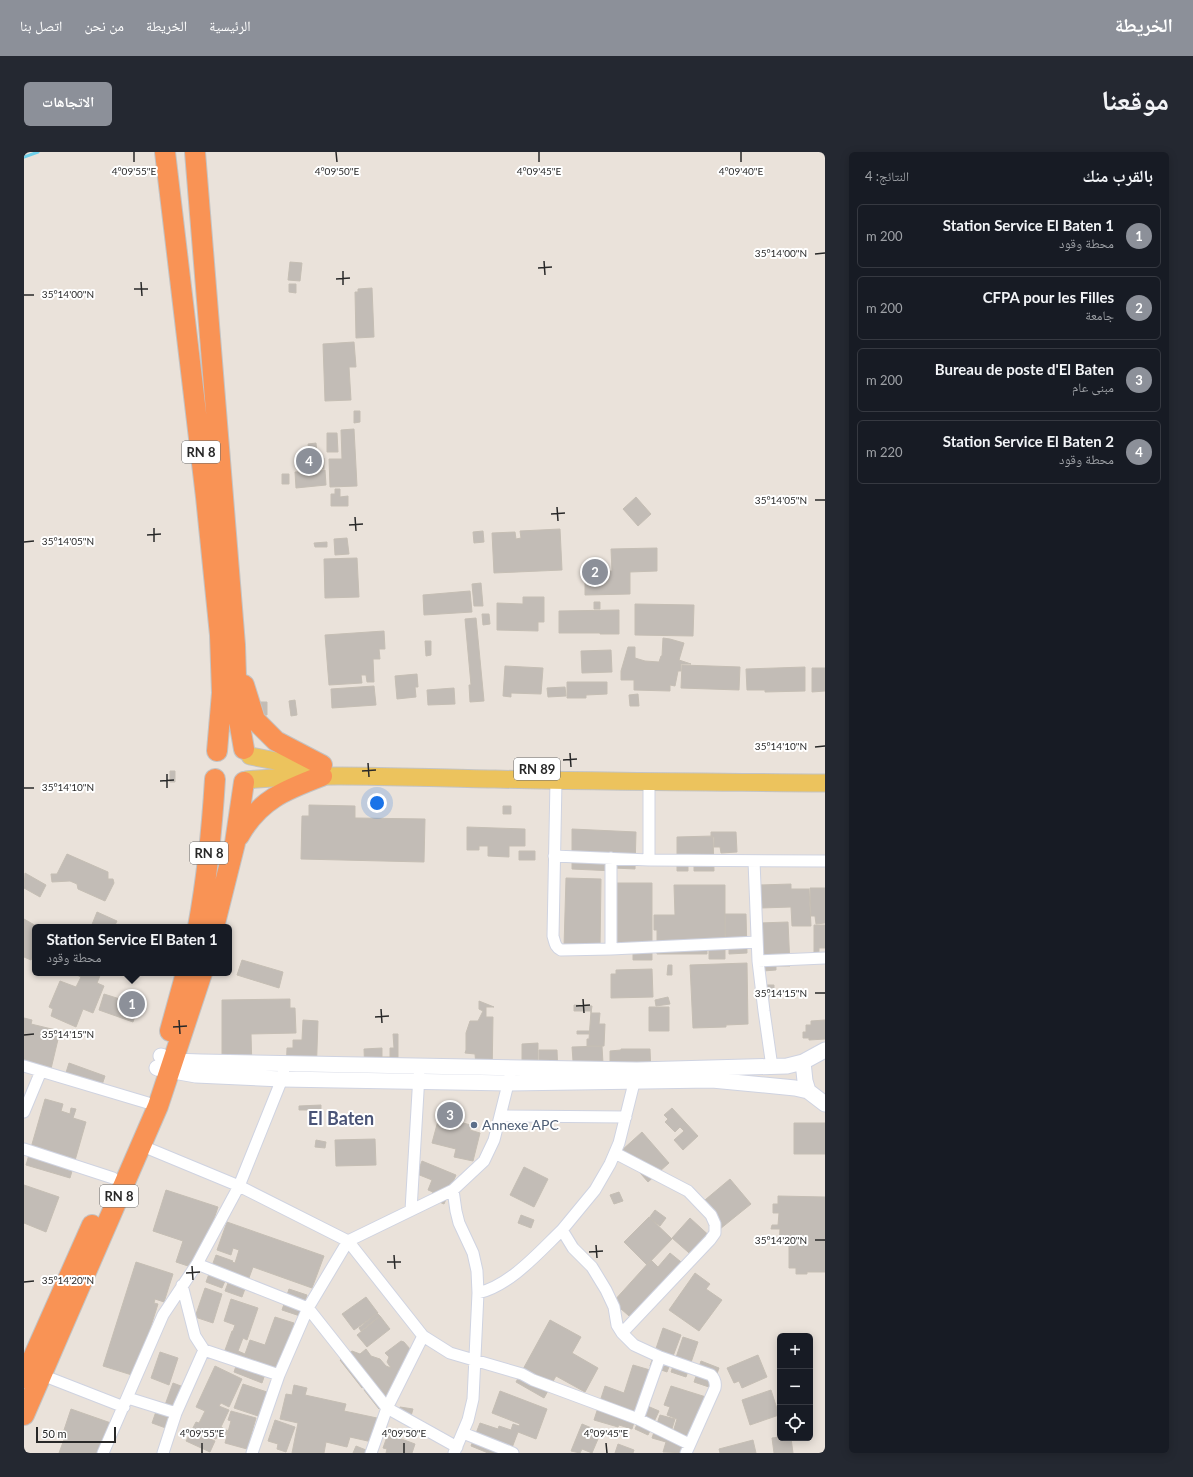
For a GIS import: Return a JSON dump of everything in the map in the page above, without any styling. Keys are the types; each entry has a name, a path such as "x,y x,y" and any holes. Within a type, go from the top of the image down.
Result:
{"highway":[{"name":"RN 8","path":"165,153 206,497 220,635 222,693 217,751"},
{"name":"RN 8","path":"195,153 234,645 237,709 247,752"},
{"path":"234,645 245,693 255,720 276,741 322,771 279,794 260,808 247,821 235,843"},
{"path":"230,745 240,747 247,752 252,763 252,770 245,781 239,786 226,786 215,779 211,764 217,751 230,745"},
{"name":"RN 8","path":"199,924 205,891 215,779"},
{"name":"RN 8","path":"215,924 235,843 245,781"},
{"name":"RN 8","path":"165,1064 171,1028 185,976"},
{"name":"RN 8","path":"33,1376 140,1145 151,1104 165,1064 201,976"},
{"name":"RN 8","path":"24,1416 33,1376 112,1178 151,1104"}],"main road":[{"name":"RN 89","path":"247,752 281,762 322,771 619,775 825,772"},
{"path":"245,781 322,771 556,781 619,775 648,781 825,783"}],"street":[{"path":"556,781 553,936 556,948 561,950 611,949 757,942"},
{"path":"648,781 649,860"},
{"path":"554,856 649,860 825,861"},
{"path":"611,858 611,949"},
{"path":"754,861 758,961 772,1067"},
{"path":"758,961 825,958"},
{"path":"165,1064 285,1063 509,1083 636,1076 710,1074 787,1066 803,1062 825,1050"},
{"path":"803,1062 805,1081 808,1091"},
{"path":"103,1453 163,1315 197,1264 238,1186 282,1079 285,1063"},
{"path":"165,1064 196,1074 282,1079 420,1074 510,1067 636,1076"},
{"path":"24,1066 151,1104"},
{"path":"252,1453 279,1375 308,1308 348,1241 453,1190 484,1161 494,1140 509,1083 510,1067"},
{"path":"24,1112 41,1071"},
{"path":"411,1210 420,1074"},
{"path":"710,1074 808,1091 825,1104"},
{"path":"478,1293 497,1287 529,1262 562,1230 595,1190 615,1153 636,1076"},
{"path":"500,1116 626,1117"},
{"path":"140,1145 238,1186 348,1241 423,1336 450,1353 522,1374 533,1380 638,1420 688,1449 715,1388 715,1380 711,1375 660,1357 634,1344 622,1333 617,1325 614,1307 606,1290 592,1267 573,1248 562,1230"},
{"path":"24,1149 112,1178"},
{"path":"615,1153 688,1191 711,1215 715,1224 715,1233 710,1240 622,1333"},
{"path":"197,1264 308,1308 387,1408 456,1450 468,1420 473,1399 478,1293 477,1271 473,1253 459,1223 453,1190"},
{"path":"182,1285 195,1336 204,1350 279,1375"},
{"path":"371,1453 387,1408 423,1336"},
{"path":"163,1453 176,1413 204,1350"},
{"path":"638,1420 660,1357"},
{"path":"33,1376 126,1402 176,1413"},
{"path":"463,1433 513,1453"}],"building":[{"path":"290,262 302,263 300,281 288,280"},
{"path":"289,284 296,284 296,293 289,292"},
{"path":"372,288 374,337 356,338 355,292 358,292 358,289"},
{"path":"354,342 356,367 349,367 351,400 325,401 323,344"},
{"path":"354,411 360,411 360,422 354,423"},
{"path":"354,429 357,486 330,487 329,459 342,459 341,430"},
{"path":"327,433 337,433 338,452 327,452"},
{"path":"316,443 317,455 310,456 308,444"},
{"path":"324,458 324,469 313,469 312,459"},
{"path":"325,470 326,485 296,488 295,472"},
{"path":"282,474 289,474 289,484 282,484"},
{"path":"335,489 340,489 340,497 348,496 348,506 331,506 331,494 335,494"},
{"path":"636,497 651,514 638,526 623,509"},
{"path":"560,529 562,570 494,573 492,533 515,532 516,539 521,538 520,531"},
{"path":"483,531 484,542 474,543 473,532"},
{"path":"347,538 349,554 335,555 334,539"},
{"path":"327,542 327,547 315,547 314,543"},
{"path":"657,548 657,571 630,572 630,594 585,595 585,572 612,571 611,549"},
{"path":"357,558 359,597 325,598 324,559"},
{"path":"481,583 483,606 474,606 472,584"},
{"path":"470,591 472,612 424,615 423,595"},
{"path":"523,597 544,597 544,622 538,622 538,631 497,630 497,603 523,604"},
{"path":"594,602 600,602 600,609 594,609"},
{"path":"635,604 694,605 693,636 635,635"},
{"path":"619,610 619,634 559,633 559,611"},
{"path":"482,614 489,614 490,624 483,625"},
{"path":"476,618 484,701 470,702 469,685 471,685 465,619"},
{"path":"384,631 385,649 379,649 380,659 373,659 374,682 367,682 366,675 361,675 362,683 329,685 325,635"},
{"path":"663,638 684,643 679,660 691,664 681,664 681,671 678,671 675,686 670,685 670,691 634,690 634,680 621,680 621,671 628,647 635,647 635,658 645,661 659,662 662,656"},
{"path":"425,641 431,641 431,655 426,656"},
{"path":"611,650 612,672 582,673 581,651"},
{"path":"682,665 740,667 739,690 681,688"},
{"path":"505,666 543,668 541,694 511,693 511,697 503,696"},
{"path":"805,667 805,691 765,692 765,690 747,690 746,669"},
{"path":"812,668 825,668 825,691 812,692"},
{"path":"417,674 418,687 415,687 416,697 397,699 395,676"},
{"path":"567,682 607,682 607,694 586,695 586,698 567,698"},
{"path":"374,686 376,705 332,708 331,689"},
{"path":"565,687 566,696 548,697 547,688"},
{"path":"454,688 455,704 428,705 427,690"},
{"path":"638,694 639,706 630,706 629,695"},
{"path":"295,700 297,715 291,716 289,701"},
{"path":"258,702 267,702 267,715 258,715"},
{"path":"170,771 175,771 175,782 170,782"},
{"path":"309,805 355,806 355,818 425,819 424,862 301,859 302,816 309,816"},
{"path":"503,806 511,806 511,814 503,814"},
{"path":"467,827 525,829 525,846 509,846 509,857 488,856 488,846 479,846 479,850 467,850"},
{"path":"572,829 636,832 635,869 614,868 614,871 572,869"},
{"path":"711,832 736,832 737,852 721,853 720,847 714,847 714,837 711,837"},
{"path":"713,836 714,871 694,871 694,859 688,859 688,871 677,871 677,837"},
{"path":"519,851 535,851 535,860 519,860"},
{"path":"67,854 108,872 108,879 113,879 114,883 105,901 78,889 77,884 70,881 52,882 51,874 57,874"},
{"path":"25,873 46,885 40,897 24,888"},
{"path":"566,878 601,879 600,948 564,947"},
{"path":"617,883 652,883 652,960 633,960 633,947 617,947"},
{"path":"791,884 791,889 809,889 811,926 792,926 791,907 761,908 760,885"},
{"path":"674,885 725,885 725,959 709,959 709,945 707,945 707,954 657,954 657,930 654,930 654,915 675,915"},
{"path":"810,888 825,888 825,923 816,924 815,916 811,916"},
{"path":"97,912 117,921 116,924 92,924"},
{"path":"725,914 746,914 747,953 729,954 729,947 726,947"},
{"path":"24,919 33,924 32,958 31,960 24,957"},
{"path":"788,922 790,966 776,966 776,970 763,971 759,923"},
{"path":"814,925 825,925 825,948 819,948 819,954 814,954"},
{"path":"242,960 283,972 279,988 237,975"},
{"path":"747,963 748,1024 726,1025 726,1027 693,1028 690,965"},
{"path":"668,965 672,965 672,975 667,975"},
{"path":"652,969 653,997 611,998 611,974 616,974 616,970"},
{"path":"79,976 100,976 97,983 104,986 93,1013 83,1009 76,1027 51,1016 53,1009 49,1007 60,981 76,987 81,977"},
{"path":"764,985 774,985 774,997 764,997"},
{"path":"104,994 139,1005 133,1022 99,1010"},
{"path":"668,997 670,1004 656,1006 655,1000"},
{"path":"290,999 290,1008 295,1008 296,1033 251,1034 252,1069 222,1070 222,1000"},
{"path":"479,1001 494,1007 486,1007 486,1017 493,1017 492,1078 477,1078 475,1054 465,1053 466,1033 470,1021 478,1021 483,1011 479,1009"},
{"path":"574,1005 592,1006 591,1013 600,1013 599,1024 605,1024 604,1046 587,1046 591,1011 574,1011"},
{"path":"649,1007 669,1007 669,1031 649,1031"},
{"path":"24,1018 32,1020 31,1024 60,1031 50,1073 24,1066"},
{"path":"303,1020 318,1021 316,1077 286,1074 287,1048 293,1048 293,1040 302,1040"},
{"path":"825,1020 825,1039 809,1040 809,1038 803,1038 803,1032 806,1032 806,1025 811,1025 811,1021"},
{"path":"577,1031 589,1031 589,1034 577,1034"},
{"path":"393,1034 398,1034 398,1074 365,1075 364,1049 382,1048 382,1057 390,1057 390,1048 394,1048"},
{"path":"538,1043 538,1084 522,1084 522,1044"},
{"path":"602,1046 604,1081 574,1075 572,1047"},
{"path":"621,1049 650,1049 651,1074 610,1074 610,1051"},
{"path":"539,1050 557,1050 558,1075 539,1075"},
{"path":"69,1063 105,1076 100,1091 64,1079"},
{"path":"45,1099 63,1104 61,1111 70,1114 71,1108 76,1109 73,1118 86,1122 70,1178 26,1165"},
{"path":"321,1105 321,1110 299,1110 299,1106"},
{"path":"672,1108 698,1136 683,1150 674,1140 684,1131 680,1127 675,1132 665,1122 668,1119 664,1115"},
{"path":"439,1117 471,1125 470,1130 480,1133 473,1161 454,1157 456,1149 432,1143"},
{"path":"794,1123 825,1123 825,1154 794,1154"},
{"path":"642,1132 669,1163 648,1182 621,1151"},
{"path":"375,1139 376,1165 336,1166 335,1140"},
{"path":"316,1140 326,1142 325,1148 315,1147"},
{"path":"422,1161 456,1175 444,1204 430,1198 433,1192 428,1190 432,1180 417,1174"},
{"path":"524,1167 548,1179 534,1207 510,1195"},
{"path":"730,1179 751,1204 720,1229 699,1205"},
{"path":"24,1185 59,1197 46,1232 24,1223"},
{"path":"166,1190 218,1207 197,1269 176,1262 183,1241 153,1231"},
{"path":"619,1192 623,1201 614,1204 610,1195"},
{"path":"778,1196 825,1197 825,1272 807,1272 807,1274 796,1274 796,1268 789,1268 789,1244 779,1244 780,1229 771,1229 772,1225 778,1225 779,1213 773,1213 773,1204 778,1204"},
{"path":"655,1210 666,1218 660,1226 649,1218"},
{"path":"521,1215 534,1220 531,1228 518,1223"},
{"path":"649,1217 672,1239 647,1265 624,1242"},
{"path":"690,1218 714,1240 696,1259 672,1238"},
{"path":"227,1222 324,1256 312,1288 253,1267 242,1297 225,1291 228,1283 225,1281 222,1288 206,1282 216,1255 235,1263 239,1250 233,1248 231,1255 217,1250"},
{"path":"670,1253 686,1266 636,1322 613,1302 651,1260 658,1267"},
{"path":"136,1262 173,1274 164,1302 155,1299 154,1303 158,1304 135,1376 103,1366"},
{"path":"695,1273 710,1284 706,1289 722,1300 699,1331 669,1310"},
{"path":"205,1288 222,1294 213,1323 195,1317"},
{"path":"289,1289 307,1295 300,1316 282,1310"},
{"path":"366,1297 378,1313 354,1330 342,1314"},
{"path":"231,1299 258,1308 247,1340 243,1338 238,1351 245,1354 250,1340 265,1345 275,1317 294,1323 275,1378 265,1374 262,1383 234,1372 236,1366 221,1361 235,1325 224,1321"},
{"path":"377,1313 380,1316 361,1331 359,1328"},
{"path":"380,1316 390,1329 367,1347 357,1335"},
{"path":"550,1320 581,1337 572,1353 598,1368 585,1392 556,1376 544,1398 516,1382"},
{"path":"663,1328 681,1335 667,1372 650,1366"},
{"path":"683,1337 698,1342 686,1377 671,1372"},
{"path":"401,1341 404,1342 410,1349 403,1367 398,1371 386,1404 379,1409 364,1390 367,1384 362,1388 340,1360 352,1351 360,1354 366,1349 371,1356 380,1359 386,1366 391,1368 387,1362 389,1357 385,1353"},
{"path":"160,1352 178,1358 169,1385 151,1378"},
{"path":"758,1355 767,1377 742,1388 739,1381 734,1383 727,1368"},
{"path":"701,1361 719,1368 712,1388 694,1382"},
{"path":"633,1365 650,1370 632,1429 619,1425 618,1427 594,1420 605,1386 624,1393"},
{"path":"215,1366 242,1379 229,1407 221,1403 219,1406 229,1410 221,1427 228,1431 225,1437 219,1434 216,1439 209,1436 208,1438 215,1441 210,1452 186,1441 196,1422 199,1423 205,1411 196,1407"},
{"path":"173,1383 189,1389 174,1431 152,1423 159,1403 165,1405"},
{"path":"243,1384 267,1392 258,1416 234,1408"},
{"path":"294,1385 307,1388 305,1395 346,1404 344,1411 377,1418 372,1442 350,1437 347,1447 326,1442 324,1453 292,1453 298,1423 280,1419 286,1394 292,1395"},
{"path":"671,1386 706,1397 688,1453 663,1452 666,1442 652,1438 660,1415 675,1419 671,1432 673,1432 677,1419 667,1415 670,1407 664,1405"},
{"path":"771,1390 777,1409 777,1416 750,1425 742,1400"},
{"path":"500,1391 547,1409 536,1439 518,1432 510,1453 488,1453 471,1446 480,1423 498,1429 499,1426 511,1430 513,1424 519,1426 520,1424 492,1413"},
{"path":"645,1405 659,1411 648,1435 635,1429"},
{"path":"400,1407 413,1409 411,1416 398,1413"},
{"path":"71,1409 111,1423 101,1453 59,1453 66,1434 63,1433"},
{"path":"231,1411 256,1418 247,1449 225,1443 231,1421 228,1420"},
{"path":"275,1420 295,1427 286,1452 277,1449 278,1444 268,1441"},
{"path":"582,1424 601,1432 592,1453 582,1449 580,1453 571,1451"},
{"path":"388,1434 415,1444 412,1453 386,1453 387,1449 383,1448"},
{"path":"777,1437 777,1441 791,1441 793,1453 774,1453 772,1438"},
{"path":"753,1440 756,1453 720,1453 719,1449"},
{"path":"618,1444 634,1450 633,1453 615,1453"},
{"path":"356,1446 366,1450 365,1453 353,1453"}],"waterway":[{"path":"24,157 38,152"}],"place":[{"name":"Station Service El Baten 2","path":"309,461"},
{"name":"CFPA pour les Filles","path":"595,572"},
{"name":"Station Service El Baten 1","path":"132,1004"},
{"name":"Bureau de poste d'El Baten","path":"450,1115"},
{"name":"Annexe APC","path":"474,1125"}],"district":[{"name":"El Baten","path":"341,1119"}]}
